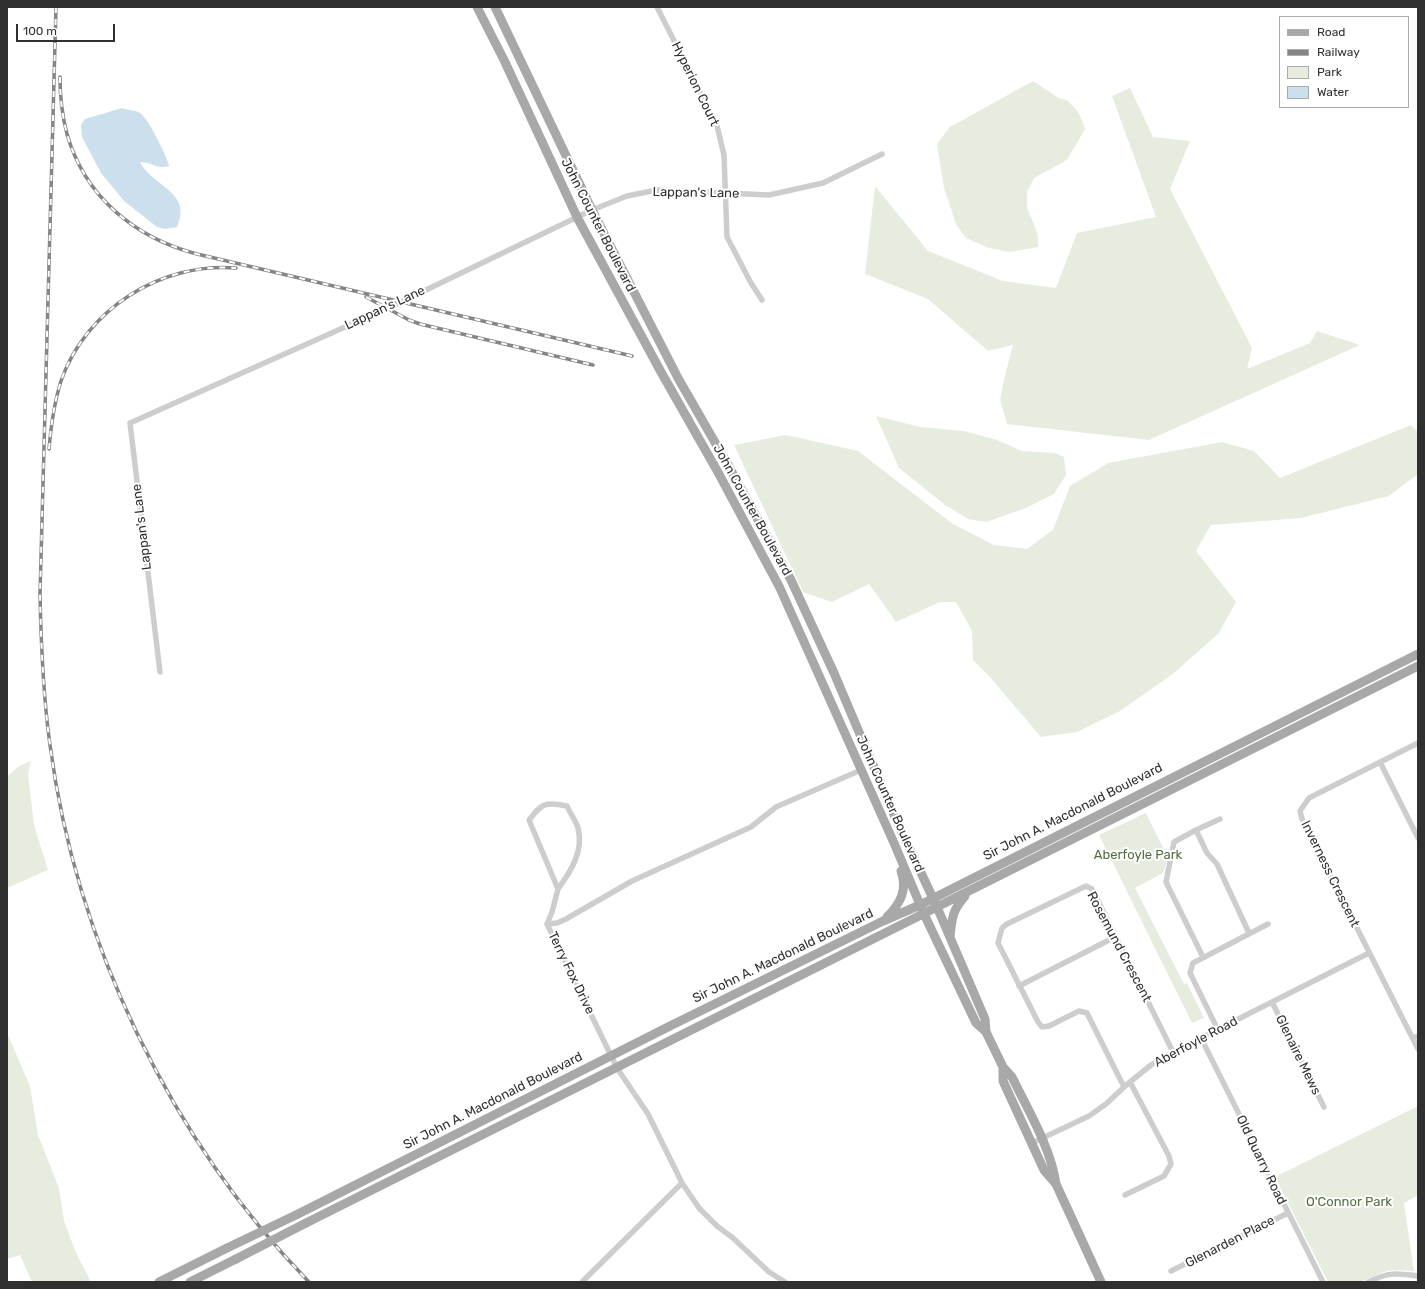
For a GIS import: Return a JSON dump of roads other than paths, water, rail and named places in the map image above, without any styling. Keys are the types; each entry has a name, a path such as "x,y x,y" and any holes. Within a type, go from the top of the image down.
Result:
{"main road":[{"name":"John Counter Boulevard","path":"477,7 504,60 577,217 779,586 894,843 924,914 976,1023 986,1032"},
{"name":"John Counter Boulevard","path":"495,7 592,210 678,378 791,580 834,673 895,817 937,907 985,1019 986,1032 1003,1067 1012,1077 1041,1138 1053,1167 1056,1184 1101,1282"},
{"name":"Sir John A. Macdonald Boulevard","path":"159,1282 883,921 933,898 1418,654"},
{"name":"Sir John A. Macdonald Boulevard","path":"190,1282 555,1097 617,1068 1418,666"},
{"path":"883,921 896,908 902,895 904,878 894,843"},
{"path":"950,939 953,914 957,905 968,892"},
{"name":"John Counter Boulevard","path":"1003,1067 1003,1081 1044,1170 1056,1184"}],"street":[{"name":"Hyperion Court","path":"657,7 717,126 724,155 727,237 751,283 762,300"},
{"name":"Lappan's Lane","path":"160,672 130,424 401,302 577,217 627,196 658,190 769,195 823,183 882,154"},
{"name":"Inverness Crescent","path":"1418,743 1309,798 1300,811 1302,819 1369,953 1415,1037 1418,1049"},
{"path":"1380,762 1418,838"},
{"name":"Terry Fox Drive","path":"785,1282 769,1272 733,1238 717,1226 699,1208 682,1183 648,1114 617,1068 548,924 557,923 566,919 632,881 751,827 776,807 861,770"},
{"path":"548,924 558,889 571,870 579,850 578,828 567,806 554,804 541,806 529,820 558,889"},
{"path":"1203,957 1166,882 1174,842 1220,819"},
{"path":"1196,830 1208,853 1217,864 1249,933"},
{"name":"Rosemund Crescent","path":"1124,1087 1087,1013 1079,1011 1049,1026 1042,1027 1038,1022 998,943 1002,928 1007,924 1086,886 1092,889 1173,1052"},
{"path":"1218,1030 1190,973 1193,963 1268,924"},
{"path":"1019,986 1115,937"},
{"name":"Aberfoyle Road","path":"1032,1143 1089,1116 1106,1104 1151,1065 1173,1052 1369,953"},
{"name":"Glenaire Mews","path":"1272,1002 1324,1107"},
{"name":"Old Quarry Road","path":"1201,1038 1323,1282"},
{"path":"1125,1195 1164,1176 1171,1164 1169,1156 1130,1082"},
{"path":"582,1282 682,1183"},
{"name":"Glenarden Place","path":"1172,1272 1288,1213"},
{"path":"1368,1282 1380,1276 1395,1273 1418,1276"}],"water":[{"path":"122,108 138,112 143,116 152,129 168,161 169,166 165,167 140,162 146,171 176,198 180,206 181,215 177,227 165,229 157,227 124,201 101,173 82,137 81,125 85,119"}],"railway":[{"path":"56,7 40,594 44,688 50,745 63,819 82,892 107,964 138,1034 173,1102 214,1166 259,1226 309,1282"},
{"path":"60,77 60,91 67,134 75,157 86,177 116,212 133,226 153,237 174,247 197,254 632,356"},
{"path":"49,449 53,415 61,381 73,355 88,332 108,312 130,295 154,282 181,273 208,268 236,268"},
{"path":"366,297 409,320 420,324 593,365"}],"park label":[{"name":"Aberfoyle Park","path":"1138,855"},
{"name":"O'Connor Park","path":"1349,1202"}]}
